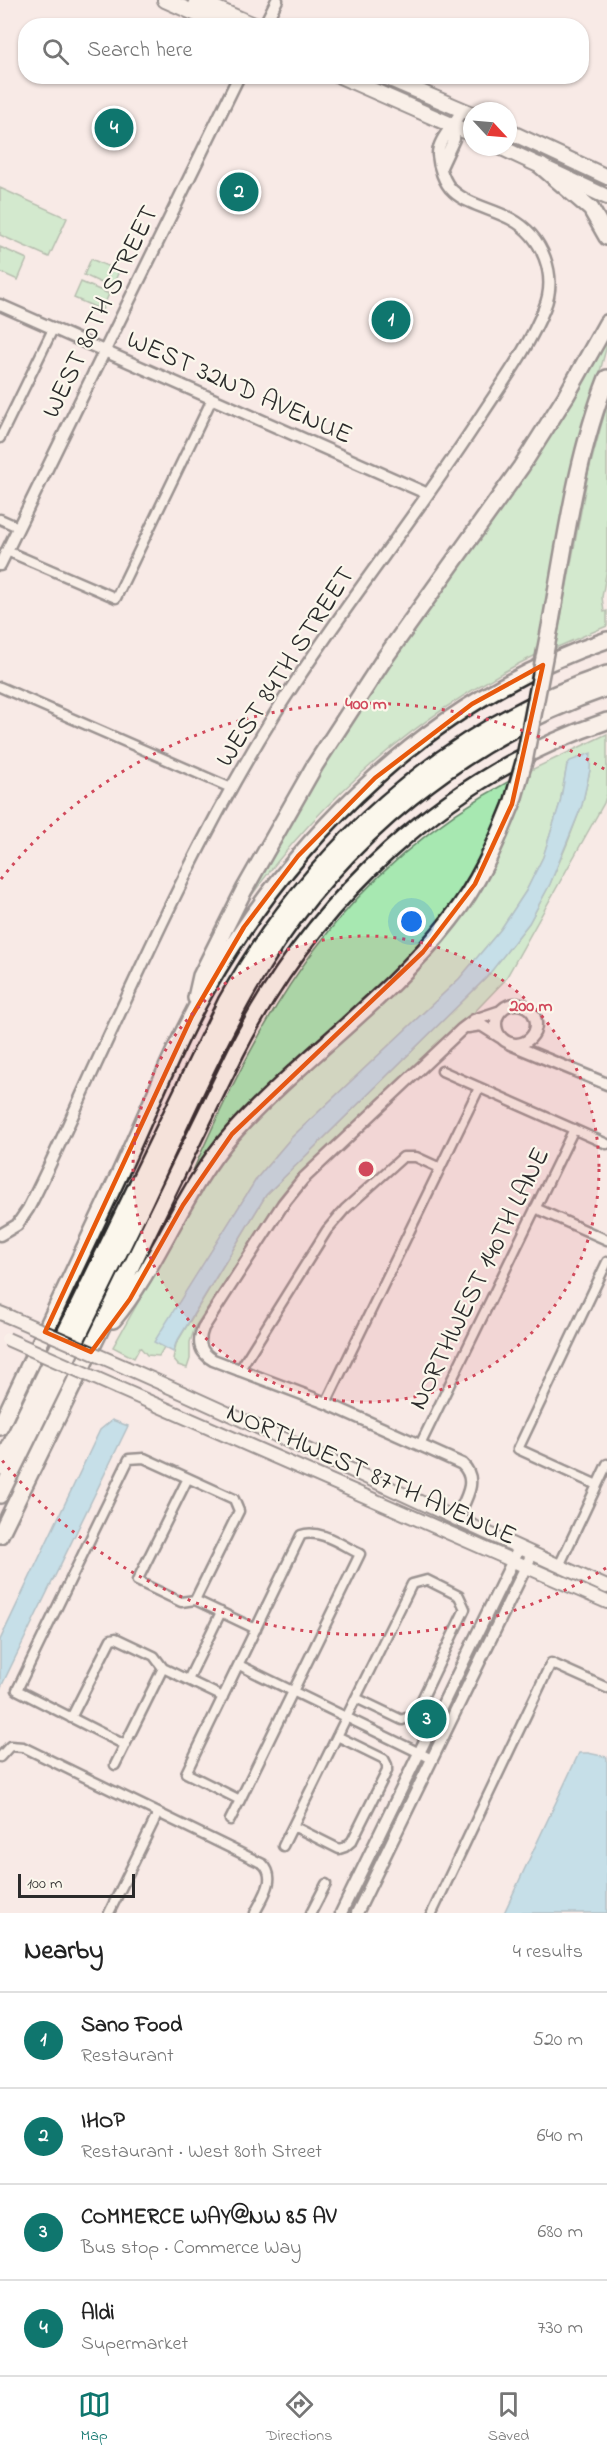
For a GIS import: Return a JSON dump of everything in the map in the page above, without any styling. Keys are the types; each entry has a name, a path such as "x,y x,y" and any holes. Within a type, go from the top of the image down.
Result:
{"highway":[{"path":"541,166 591,209 607,237"},
{"path":"192,1016 205,967 261,858 315,765 384,659 521,467 562,402 607,323"},
{"path":"97,1339 130,1299 183,1205 232,1134 275,1090 423,952 451,919 475,884 497,842 512,804 524,762 581,461 607,378"},
{"path":"0,1427 192,1016 231,947 273,887 326,825 375,778 431,732 492,692 550,662 607,640"},
{"path":"0,1467 225,1002 280,916 346,839 382,805 434,764 520,711 607,674"},
{"path":"0,1496 237,1010 274,946 313,894 379,825 442,774 477,751 544,714 607,688"},
{"path":"0,1535 251,1023 289,962 323,918 385,853 450,802 525,757 607,722"}],"main road":[{"path":"165,0 206,18"},
{"path":"196,0 238,18"},
{"path":"358,84 463,130"},
{"path":"402,84 463,110"},
{"path":"517,135 607,177"},
{"path":"517,155 607,197"},
{"name":"NORTHWEST 87TH AVENUE","path":"5,1315 277,1434 456,1520 607,1587"},
{"name":"NORTHWEST 87TH AVENUE","path":"4,1337 607,1602"},
{"path":"396,1509 441,1521 456,1520"}],"street":[{"path":"268,18 277,0"},
{"name":"WEST 80TH STREET","path":"0,565 235,84"},
{"name":"WEST 84TH STREET","path":"0,1235 21,1221 31,1203 169,907 231,788 303,670 428,494 526,344 544,310 549,288 546,260 531,235 514,221 454,192 445,181 438,151 445,134 463,116"},
{"name":"WEST 32ND AVENUE","path":"0,305 428,494"},
{"path":"0,438 53,329"},
{"path":"7,550 116,598 212,399"},
{"path":"0,519 18,527"},
{"path":"0,687 231,788"},
{"path":"456,1520 471,1486 469,1470 462,1464 326,1403 239,1371 205,1355 200,1347 200,1337 203,1328 283,1204 303,1179 462,1029 474,1020 501,1011 511,1005 521,1005 531,1012 536,1043 540,1052 547,1058"},
{"path":"501,1011 496,1026 503,1039 512,1043 524,1042 535,1028"},
{"path":"462,1029 481,1025 522,1050 547,1058 607,1084"},
{"path":"442,1071 607,1144"},
{"path":"326,1403 479,1088"},
{"name":"NORTHWEST 140TH LANE","path":"420,1445 574,1129"},
{"path":"239,1371 308,1257 345,1209 403,1157 416,1157 440,1168"},
{"path":"536,1208 607,1240"},
{"path":"597,1485 518,1449 607,1262"},
{"path":"125,1744 17,1690 129,1460 144,1458 234,1500 238,1504 239,1511 195,1600"},
{"path":"559,1566 607,1464"},
{"path":"188,1478 137,1581 181,1602 195,1600 256,1629"},
{"path":"230,1820 240,1800 360,1554 318,1533 309,1532 302,1535 186,1773 240,1800"},
{"path":"341,1913 519,1548"},
{"path":"357,1913 532,1554"},
{"path":"283,1846 412,1584 427,1580 459,1596 464,1602 465,1609 415,1714 402,1720 356,1698"},
{"path":"188,1680 221,1612"},
{"path":"71,1718 111,1639 116,1638 154,1656 163,1668 224,1697"},
{"path":"432,1913 551,1664 607,1688"},
{"path":"239,1665 432,1759"},
{"path":"115,1765 163,1668"},
{"path":"293,1826 339,1849 345,1847 352,1840 387,1771 384,1759 337,1736"},
{"path":"0,1757 8,1747 20,1745 265,1866 270,1876 270,1883 255,1913"},
{"path":"109,1913 158,1813"},
{"path":"311,1913 326,1884"}],"highlighted area":[{"path":"543,665 512,804 475,884 423,952 232,1134 183,1205 130,1299 91,1352 45,1332 192,1016 244,927 298,856 375,778 472,704"}],"green space":[{"path":"0,188 67,218 49,257 0,235"},
{"path":"0,247 27,259 18,280 0,272"},
{"path":"91,259 119,271 112,288 84,275"},
{"path":"81,282 109,294 102,310 74,298"},
{"path":"607,334 607,345 588,417 538,654 455,701 378,758 309,825 249,899 246,897 360,705 517,484 557,421"},
{"path":"607,404 607,569 602,597 604,612 607,611 607,626 555,648 588,474"},
{"path":"607,734 607,794 604,803 505,980 464,1023 302,1173 285,1192 195,1327 190,1342 190,1359 187,1368 178,1365 173,1359 176,1344 266,1195 486,978 529,923 550,884 567,844 582,805 590,770 567,765 560,803 543,857 526,891 501,929 459,979 291,1138 257,1178 155,1342 164,1347 159,1356 147,1355 140,1347 134,1358 113,1347 181,1226 214,1171 232,1148 264,1112 431,954 449,933 492,868 514,821 531,770"},
{"path":"513,779 489,840 457,896 432,933 192,1181 189,1180 247,1058 279,1002 315,949 355,901 400,856 453,816"}],"water":[{"path":"591,753 590,770 582,805 550,884 529,923 486,978 266,1195 176,1343 173,1352 154,1342 257,1178 291,1138 459,979 501,929 526,891 543,857 560,803 567,765 570,761"},
{"path":"112,1420 128,1426 0,1689 0,1640 100,1430"},
{"path":"579,1753 607,1757 607,1913 504,1913"}],"place":[{"name":"Aldi","path":"114,128"},
{"name":"IHOP","path":"239,192"},
{"name":"Sano Food","path":"391,320"},
{"name":"COMMERCE WAY@NW 85 AV","path":"427,1719"}]}
